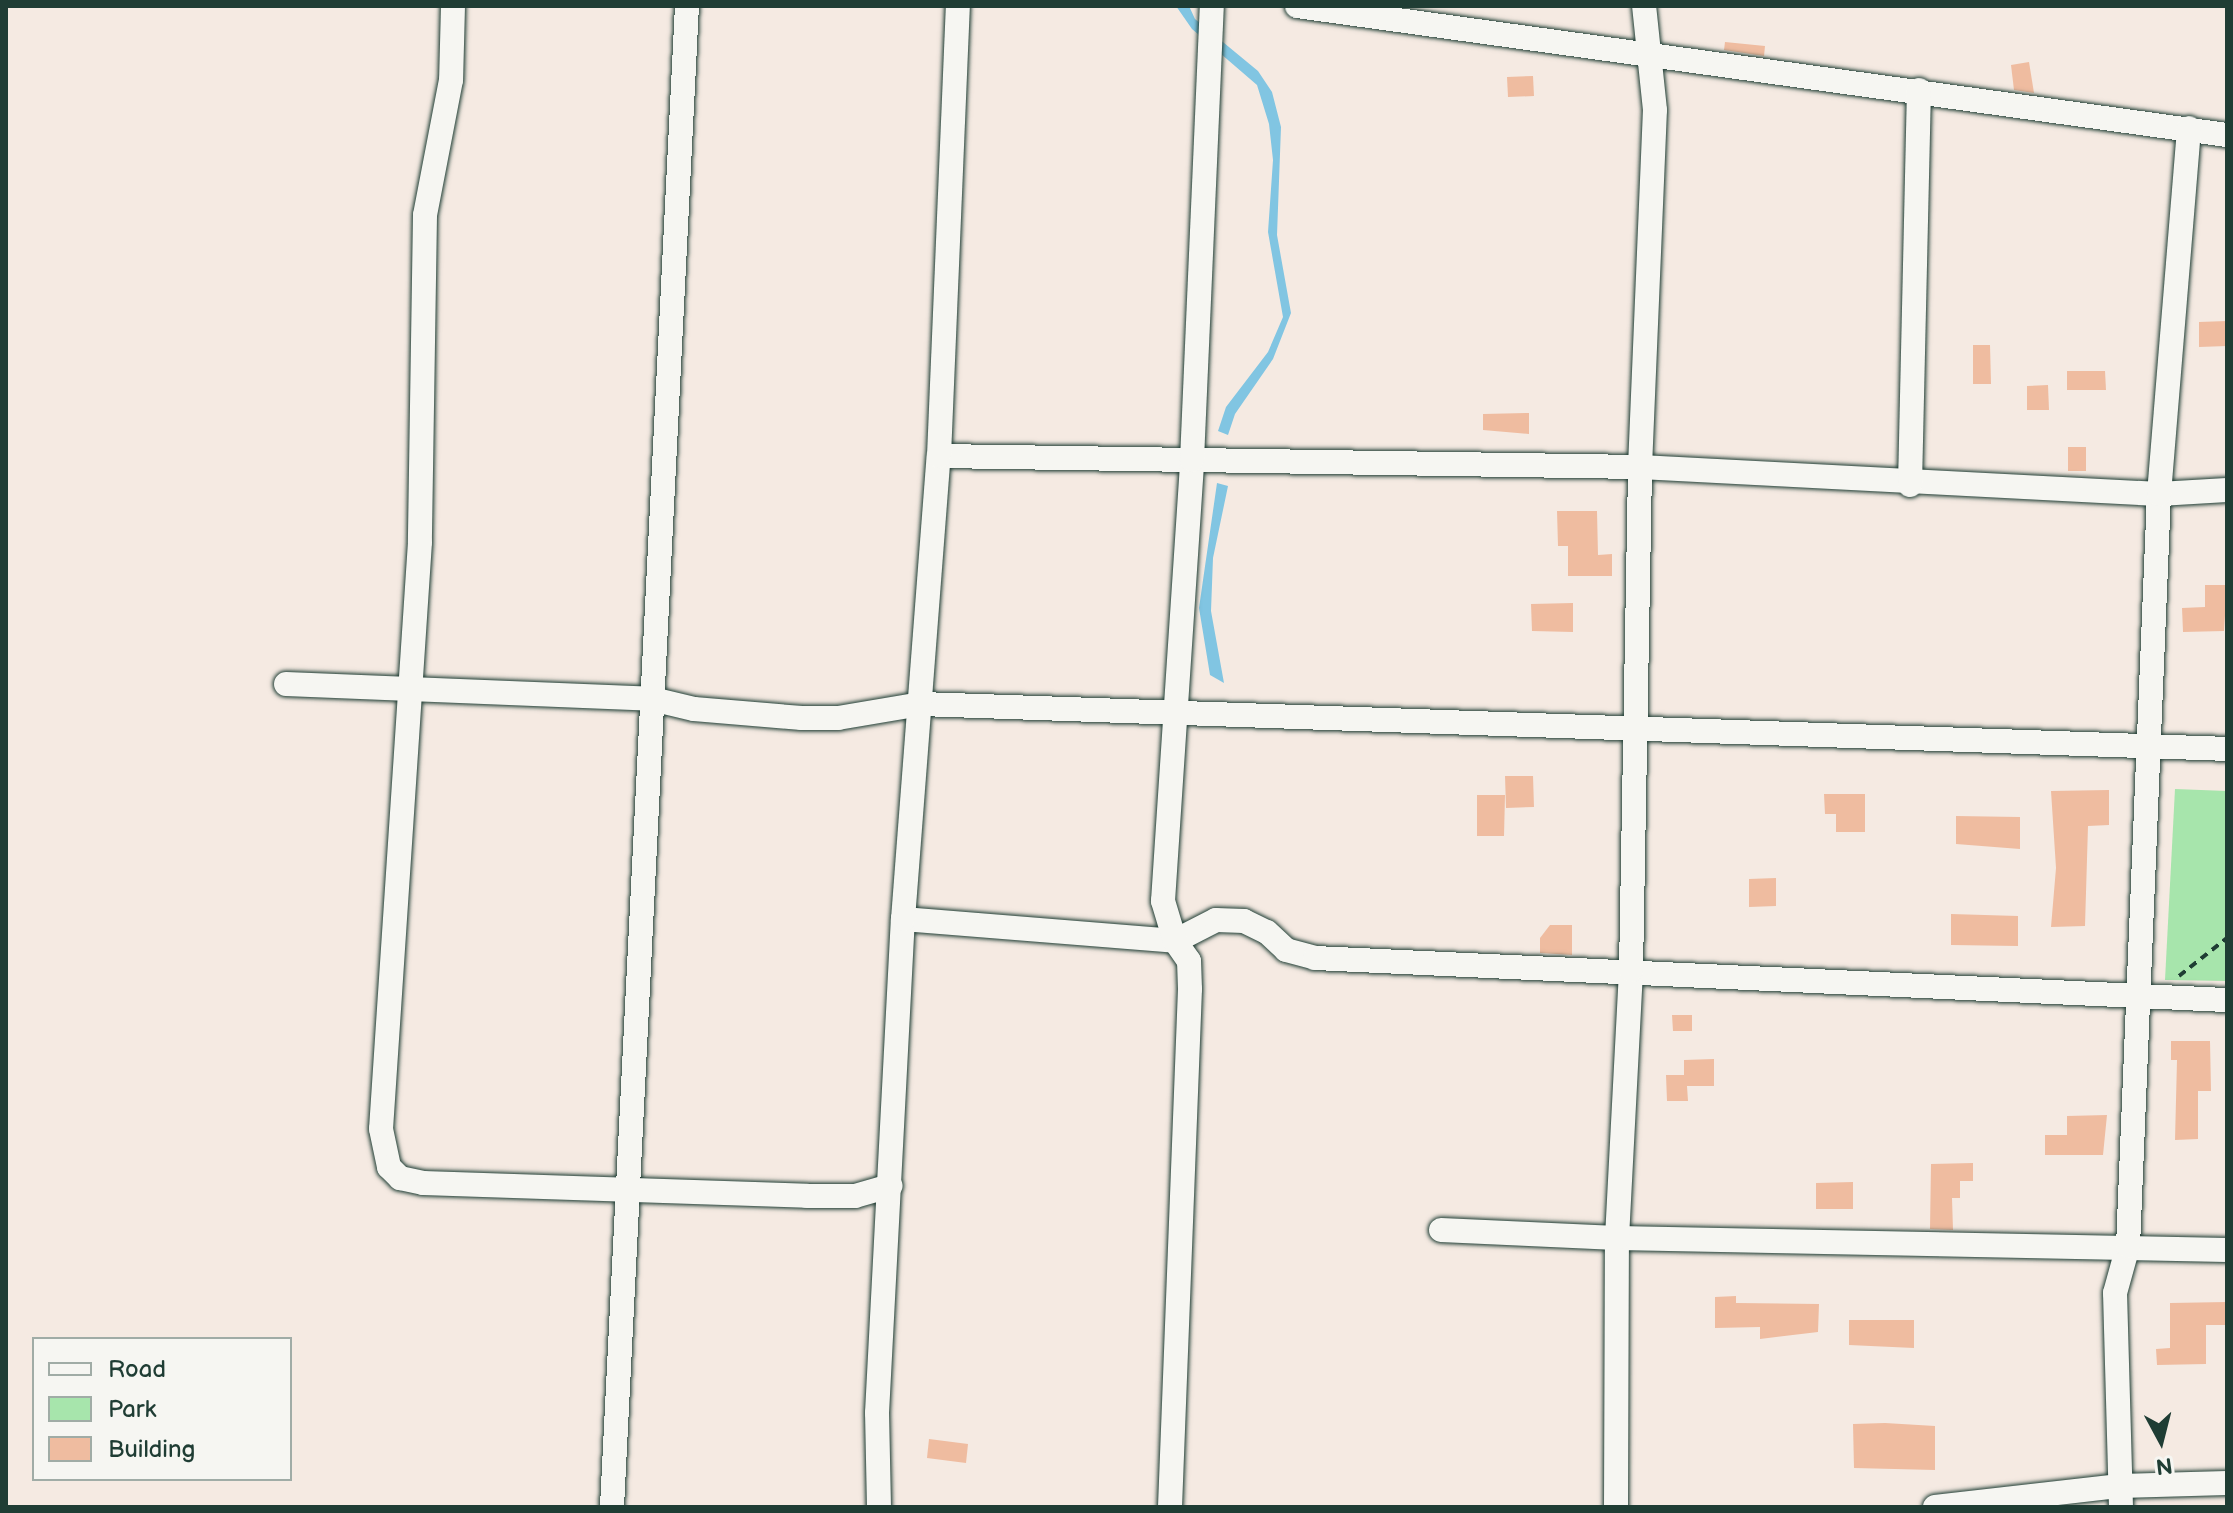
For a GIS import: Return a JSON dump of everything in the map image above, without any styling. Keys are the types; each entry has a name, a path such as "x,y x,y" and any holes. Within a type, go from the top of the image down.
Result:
{"street":[{"path":"453,6 451,80 425,215 420,542 381,1129 389,1167 400,1178 423,1183 855,1196 891,1186"},
{"path":"612,1507 687,6"},
{"path":"879,1507 877,1413 903,919 939,456 958,6"},
{"path":"1170,1507 1190,989 1189,961 1175,941 1163,901 1192,460 1212,6"},
{"path":"1297,6 2227,135"},
{"path":"1616,1507 1617,1238 1631,970 1640,467 1653,195 1651,57 1644,6"},
{"path":"1910,485 1919,90"},
{"path":"2120,1497 2115,1293 2128,1246 2146,746 2159,494 2189,128"},
{"path":"939,456 1640,467 1910,485 2159,494 2227,490"},
{"path":"286,684 652,699 694,709 802,718 838,718 921,704 2227,749"},
{"path":"903,919 1175,941 1216,920 1244,921 1267,932 1286,950 1315,958 1631,970 2227,1000"},
{"path":"1441,1230 1617,1238 2227,1250"},
{"path":"1935,1507 2120,1497 2227,1483"}],"path":[{"path":"2170,983 2227,938"}],"green space":[{"path":"2175,789 2227,791 2227,981 2165,980"}],"water":[{"path":"1176,6 1189,6 1195,19 1258,71 1272,92 1281,127 1277,235 1291,313 1273,359 1235,414 1228,435 1218,431 1226,407 1268,352 1283,317 1268,232 1273,160 1269,124 1257,85 1192,29"},
{"path":"1217,483 1228,486 1213,558 1211,611 1224,683 1210,675 1199,608"}],"building":[{"path":"1725,42 1765,46 1764,56 1724,50"},
{"path":"2029,62 2034,93 2014,90 2011,65"},
{"path":"1533,76 1534,96 1508,97 1507,77"},
{"path":"2227,321 2227,346 2199,347 2199,322"},
{"path":"1973,345 1990,345 1991,384 1973,384"},
{"path":"2067,371 2105,371 2106,390 2067,390"},
{"path":"2048,385 2049,410 2027,410 2027,386"},
{"path":"1529,413 1529,434 1483,430 1483,414"},
{"path":"2068,447 2086,447 2086,471 2068,471"},
{"path":"1557,511 1597,511 1598,555 1612,554 1612,576 1568,576 1568,546 1558,546"},
{"path":"2205,585 2227,585 2224,631 2183,632 2182,608 2205,607"},
{"path":"1573,603 1573,632 1532,631 1531,604"},
{"path":"1505,776 1533,776 1534,807 1506,808"},
{"path":"2109,790 2109,825 2088,826 2085,926 2051,927 2056,868 2051,791"},
{"path":"1824,794 1865,794 1865,832 1836,832 1836,814 1825,814"},
{"path":"1477,795 1505,795 1504,836 1477,836"},
{"path":"1956,816 2020,817 2020,849 1956,844"},
{"path":"1776,878 1776,906 1749,907 1749,879"},
{"path":"1951,914 2018,916 2018,946 1951,945"},
{"path":"1550,925 1572,925 1572,955 1540,953 1540,938"},
{"path":"1672,1015 1692,1015 1692,1031 1673,1031"},
{"path":"2171,1041 2210,1041 2211,1091 2198,1091 2198,1139 2175,1140 2177,1060 2171,1060"},
{"path":"1714,1059 1714,1086 1687,1086 1688,1101 1667,1101 1666,1075 1684,1075 1684,1060"},
{"path":"2107,1115 2103,1155 2045,1155 2045,1135 2067,1135 2067,1116"},
{"path":"1973,1163 1973,1181 1960,1181 1960,1198 1952,1198 1953,1230 1930,1229 1931,1164"},
{"path":"1853,1182 1853,1209 1816,1209 1816,1183"},
{"path":"1736,1296 1736,1303 1819,1304 1818,1332 1760,1339 1760,1327 1715,1328 1715,1297"},
{"path":"2227,1302 2227,1325 2206,1325 2206,1364 2157,1365 2156,1349 2170,1348 2170,1303"},
{"path":"1849,1320 1914,1320 1914,1348 1849,1345"},
{"path":"1853,1424 1935,1426 1935,1470 1854,1468"},
{"path":"929,1439 968,1444 966,1463 927,1458"}]}
